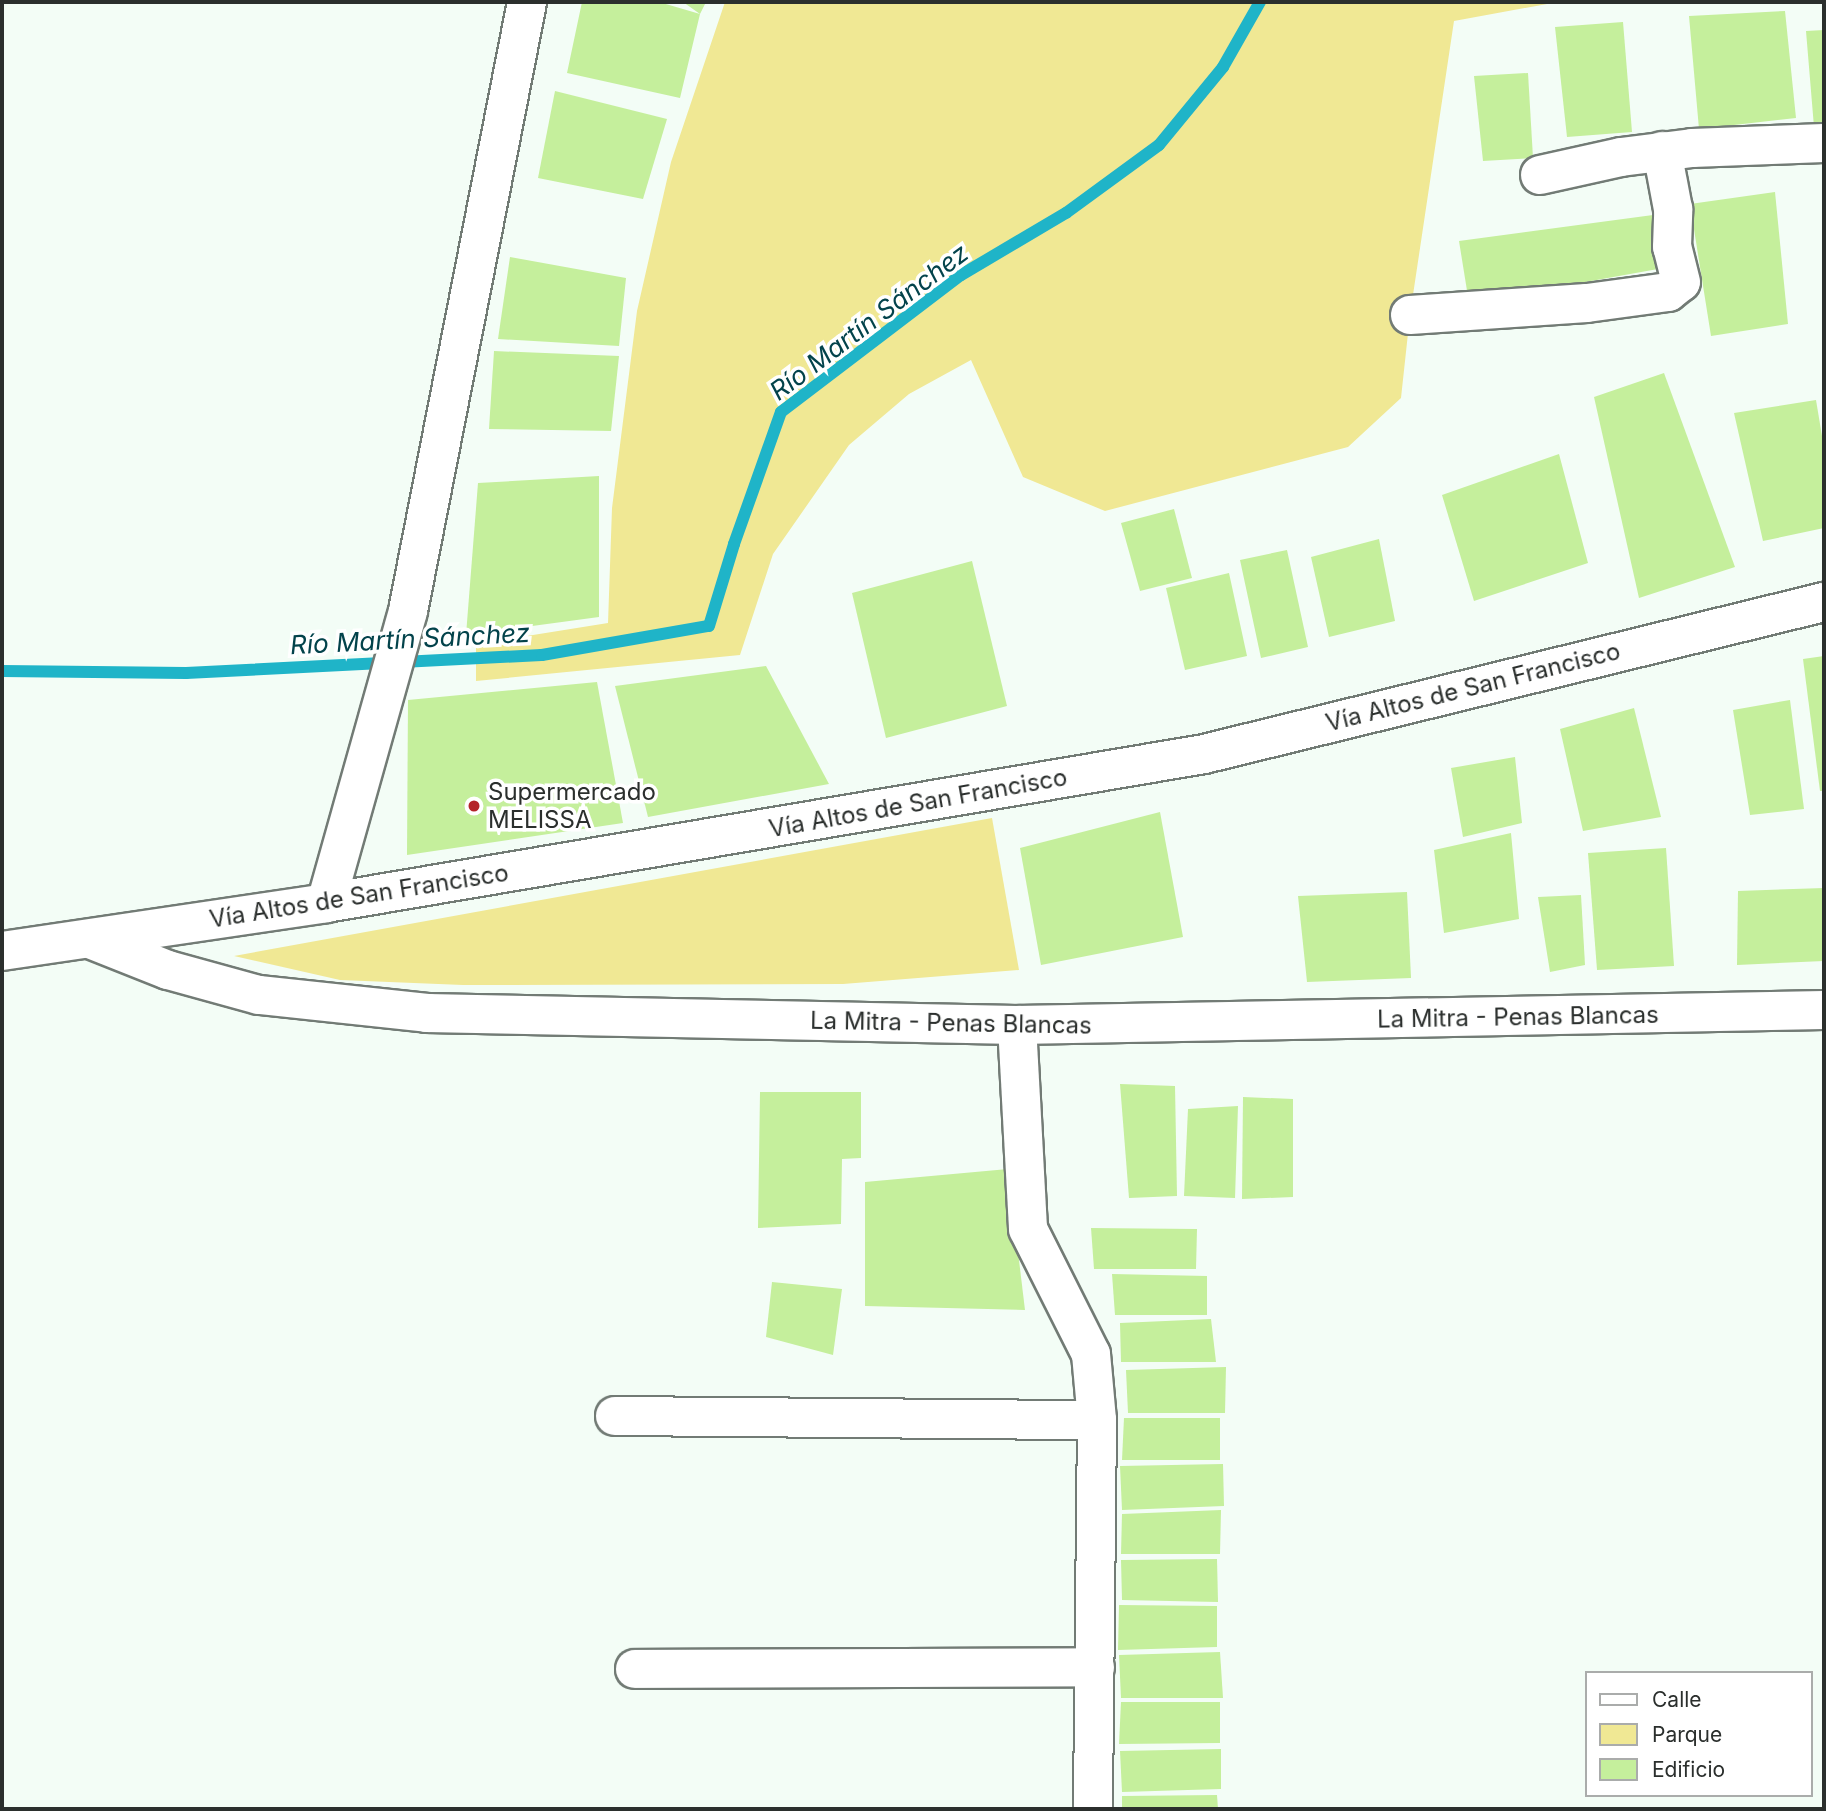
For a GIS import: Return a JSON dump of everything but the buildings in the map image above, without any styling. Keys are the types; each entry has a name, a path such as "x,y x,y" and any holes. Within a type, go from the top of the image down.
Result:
{"street":[{"path":"326,903 408,611 527,2"},
{"path":"1540,175 1662,151 1754,143 1824,143"},
{"path":"1410,315 1587,303 1668,292 1681,282 1672,247 1673,209 1662,151"},
{"name":"Vía Altos de San Francisco","path":"2,951 326,903 1204,754 1824,602"},
{"name":"La Mitra - Penas Blancas","path":"88,938 168,970 259,995 427,1013 1017,1025 1824,1010"},
{"path":"1017,1025 1028,1229 1091,1354 1097,1420 1093,1809"},
{"path":"615,1416 1097,1420"},
{"path":"635,1669 1095,1667"}],"green space":[{"path":"725,2 1558,2 1454,21 1410,315 1401,398 1348,447 1105,511 1023,477 971,360 909,394 849,445 773,554 740,655 476,681 476,644 608,623 612,508 637,311 671,162"},
{"path":"992,818 1019,970 843,984 463,985 340,980 234,956"}],"waterway":[{"name":"Río Martín Sánchez","path":"2,671 186,673 542,655 709,626 734,544 781,412 961,275 1066,213 1159,145 1223,67 1260,2"}],"place":[{"name":"Supermercado MELISSA","path":"474,806"}]}
